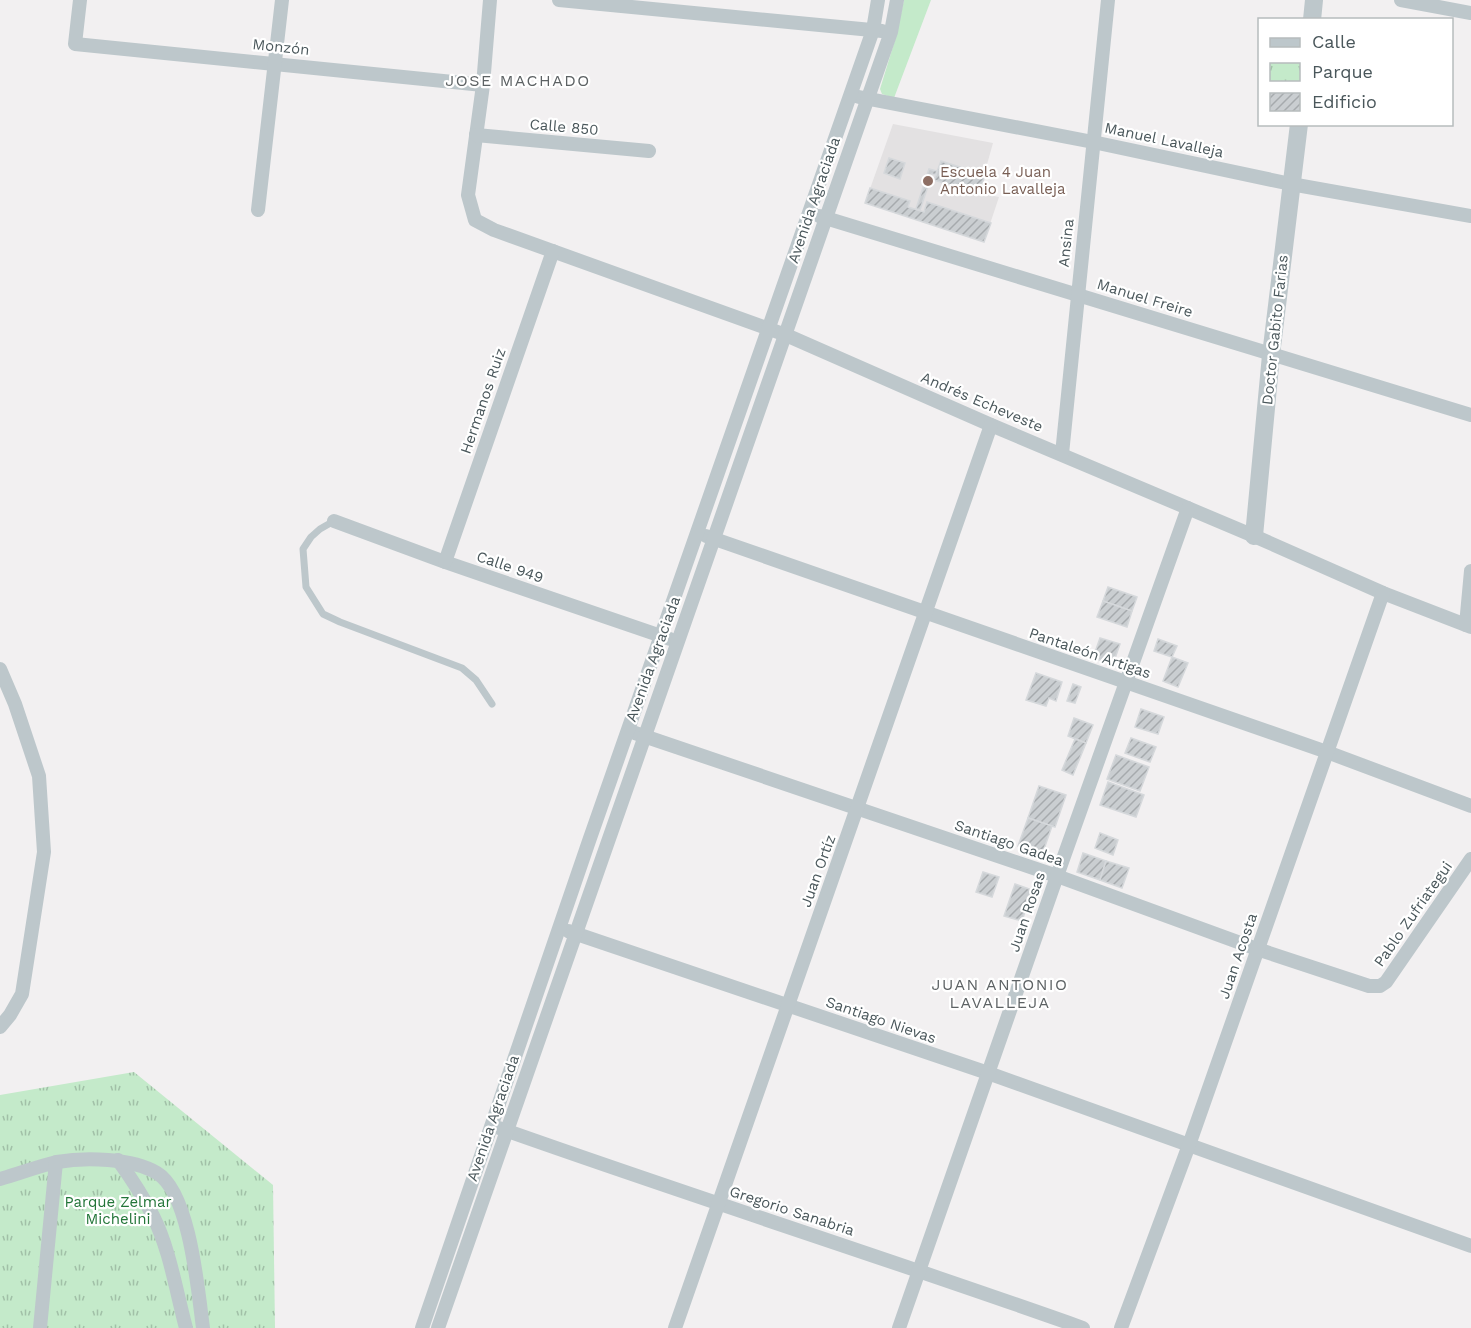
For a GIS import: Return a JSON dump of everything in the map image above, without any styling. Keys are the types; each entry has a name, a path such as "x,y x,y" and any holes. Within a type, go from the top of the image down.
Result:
{"street":[{"name":"Monzón","path":"80,0 75,44 483,85"},
{"path":"258,210 282,0"},
{"path":"476,135 483,85 490,0"},
{"path":"559,0 891,32"},
{"name":"Avenida Agraciada","path":"423,1325 873,30 878,0"},
{"name":"Avenida Agraciada","path":"440,1327 574,933 891,32 897,0"},
{"name":"Ansina","path":"1062,454 1108,0"},
{"path":"1312,18 1314,0"},
{"path":"1401,0 1471,13"},
{"name":"Manuel Lavalleja","path":"851,94 1291,184 1471,216"},
{"name":"Doctor Gabito Farias","path":"1254,536 1271,355 1299,126"},
{"name":"Calle 850","path":"476,135 649,151"},
{"name":"Andrés Echeveste","path":"476,135 468,195 470,208 475,220 494,230 786,335 1383,593 1469,626"},
{"name":"Manuel Freire","path":"810,213 1471,415"},
{"name":"Hermanos Ruiz","path":"445,562 553,251"},
{"name":"Juan Ortíz","path":"675,1328 858,809 924,613 992,425"},
{"name":"Juan Rosas","path":"899,1328 1188,508"},
{"name":"Calle 949","path":"333,521 677,642"},
{"name":"Pantaleón Artigas","path":"698,533 1327,752 1471,806"},
{"path":"1469,626 1471,571"},
{"name":"Juan Acosta","path":"1122,1328 1189,1145 1383,593"},
{"path":"0,669 15,704 39,776 44,852 22,994 0,1027"},
{"name":"Santiago Gadea","path":"628,730 1057,876 1257,949 1369,986 1380,986"},
{"name":"Pablo Zufriategui","path":"1380,986 1395,971 1471,859"},
{"name":"Santiago Nievas","path":"560,928 988,1073 1471,1246"},
{"name":"Gregorio Sanabria","path":"491,1125 718,1205 920,1270 1083,1328"},
{"path":"0,1179 56,1162 82,1160 118,1160 158,1173 174,1193 191,1244 203,1328"},
{"path":"118,1160 139,1190 154,1218 168,1259 186,1328"},
{"path":"40,1328 56,1162"},
{"path":"423,1325 440,1327"}],"lane":[{"path":"333,521 320,528 303,549 306,587 323,614 462,668 476,680 492,704"}],"shaded area":[{"name":"Escuela 4 Juan Antonio Lavalleja","path":"893,124 993,143 979,193 999,197 984,242 865,203"}],"green space":[{"path":"904,0 931,0 894,98 882,94 880,89"},
{"name":"Parque Zelmar Michelini","path":"134,1072 273,1185 275,1328 0,1328 0,1095"}],"building":[{"path":"889,158 905,163 900,179 884,173"},
{"path":"941,161 985,175 979,194 934,180"},
{"path":"929,169 937,171 936,175 932,174 920,210 916,209"},
{"path":"870,188 910,201 908,207 924,212 927,202 991,223 984,242 865,203"},
{"path":"1108,587 1137,597 1132,611 1103,601"},
{"path":"1103,601 1132,611 1127,627 1097,617"},
{"path":"1100,638 1120,644 1113,664 1093,658"},
{"path":"1158,639 1177,646 1172,657 1154,651"},
{"path":"1172,657 1188,663 1178,687 1163,681"},
{"path":"1036,673 1062,682 1056,701 1049,698 1046,706 1026,700"},
{"path":"1073,684 1081,687 1075,703 1067,701"},
{"path":"1141,709 1164,717 1158,734 1135,727"},
{"path":"1074,718 1093,725 1086,743 1068,736"},
{"path":"1131,738 1156,747 1150,762 1125,753"},
{"path":"1075,739 1086,743 1073,775 1062,770"},
{"path":"1116,755 1149,767 1140,791 1107,779"},
{"path":"1108,782 1144,795 1136,817 1100,805"},
{"path":"1039,786 1066,795 1055,827 1028,818"},
{"path":"1028,818 1052,826 1042,855 1018,846"},
{"path":"1100,833 1118,840 1113,855 1095,848"},
{"path":"1083,853 1106,861 1100,880 1077,872"},
{"path":"1106,861 1129,868 1122,888 1100,880"},
{"path":"983,872 999,877 992,897 976,892"},
{"path":"1015,884 1032,890 1022,921 1004,916"}],"place":[{"name":"Escuela 4 Juan Antonio Lavalleja","path":"928,181"}],"district":[{"name":"JOSE MACHADO","path":"518,80"},
{"name":"JUAN ANTONIO LAVALLEJA","path":"1000,993"}]}
